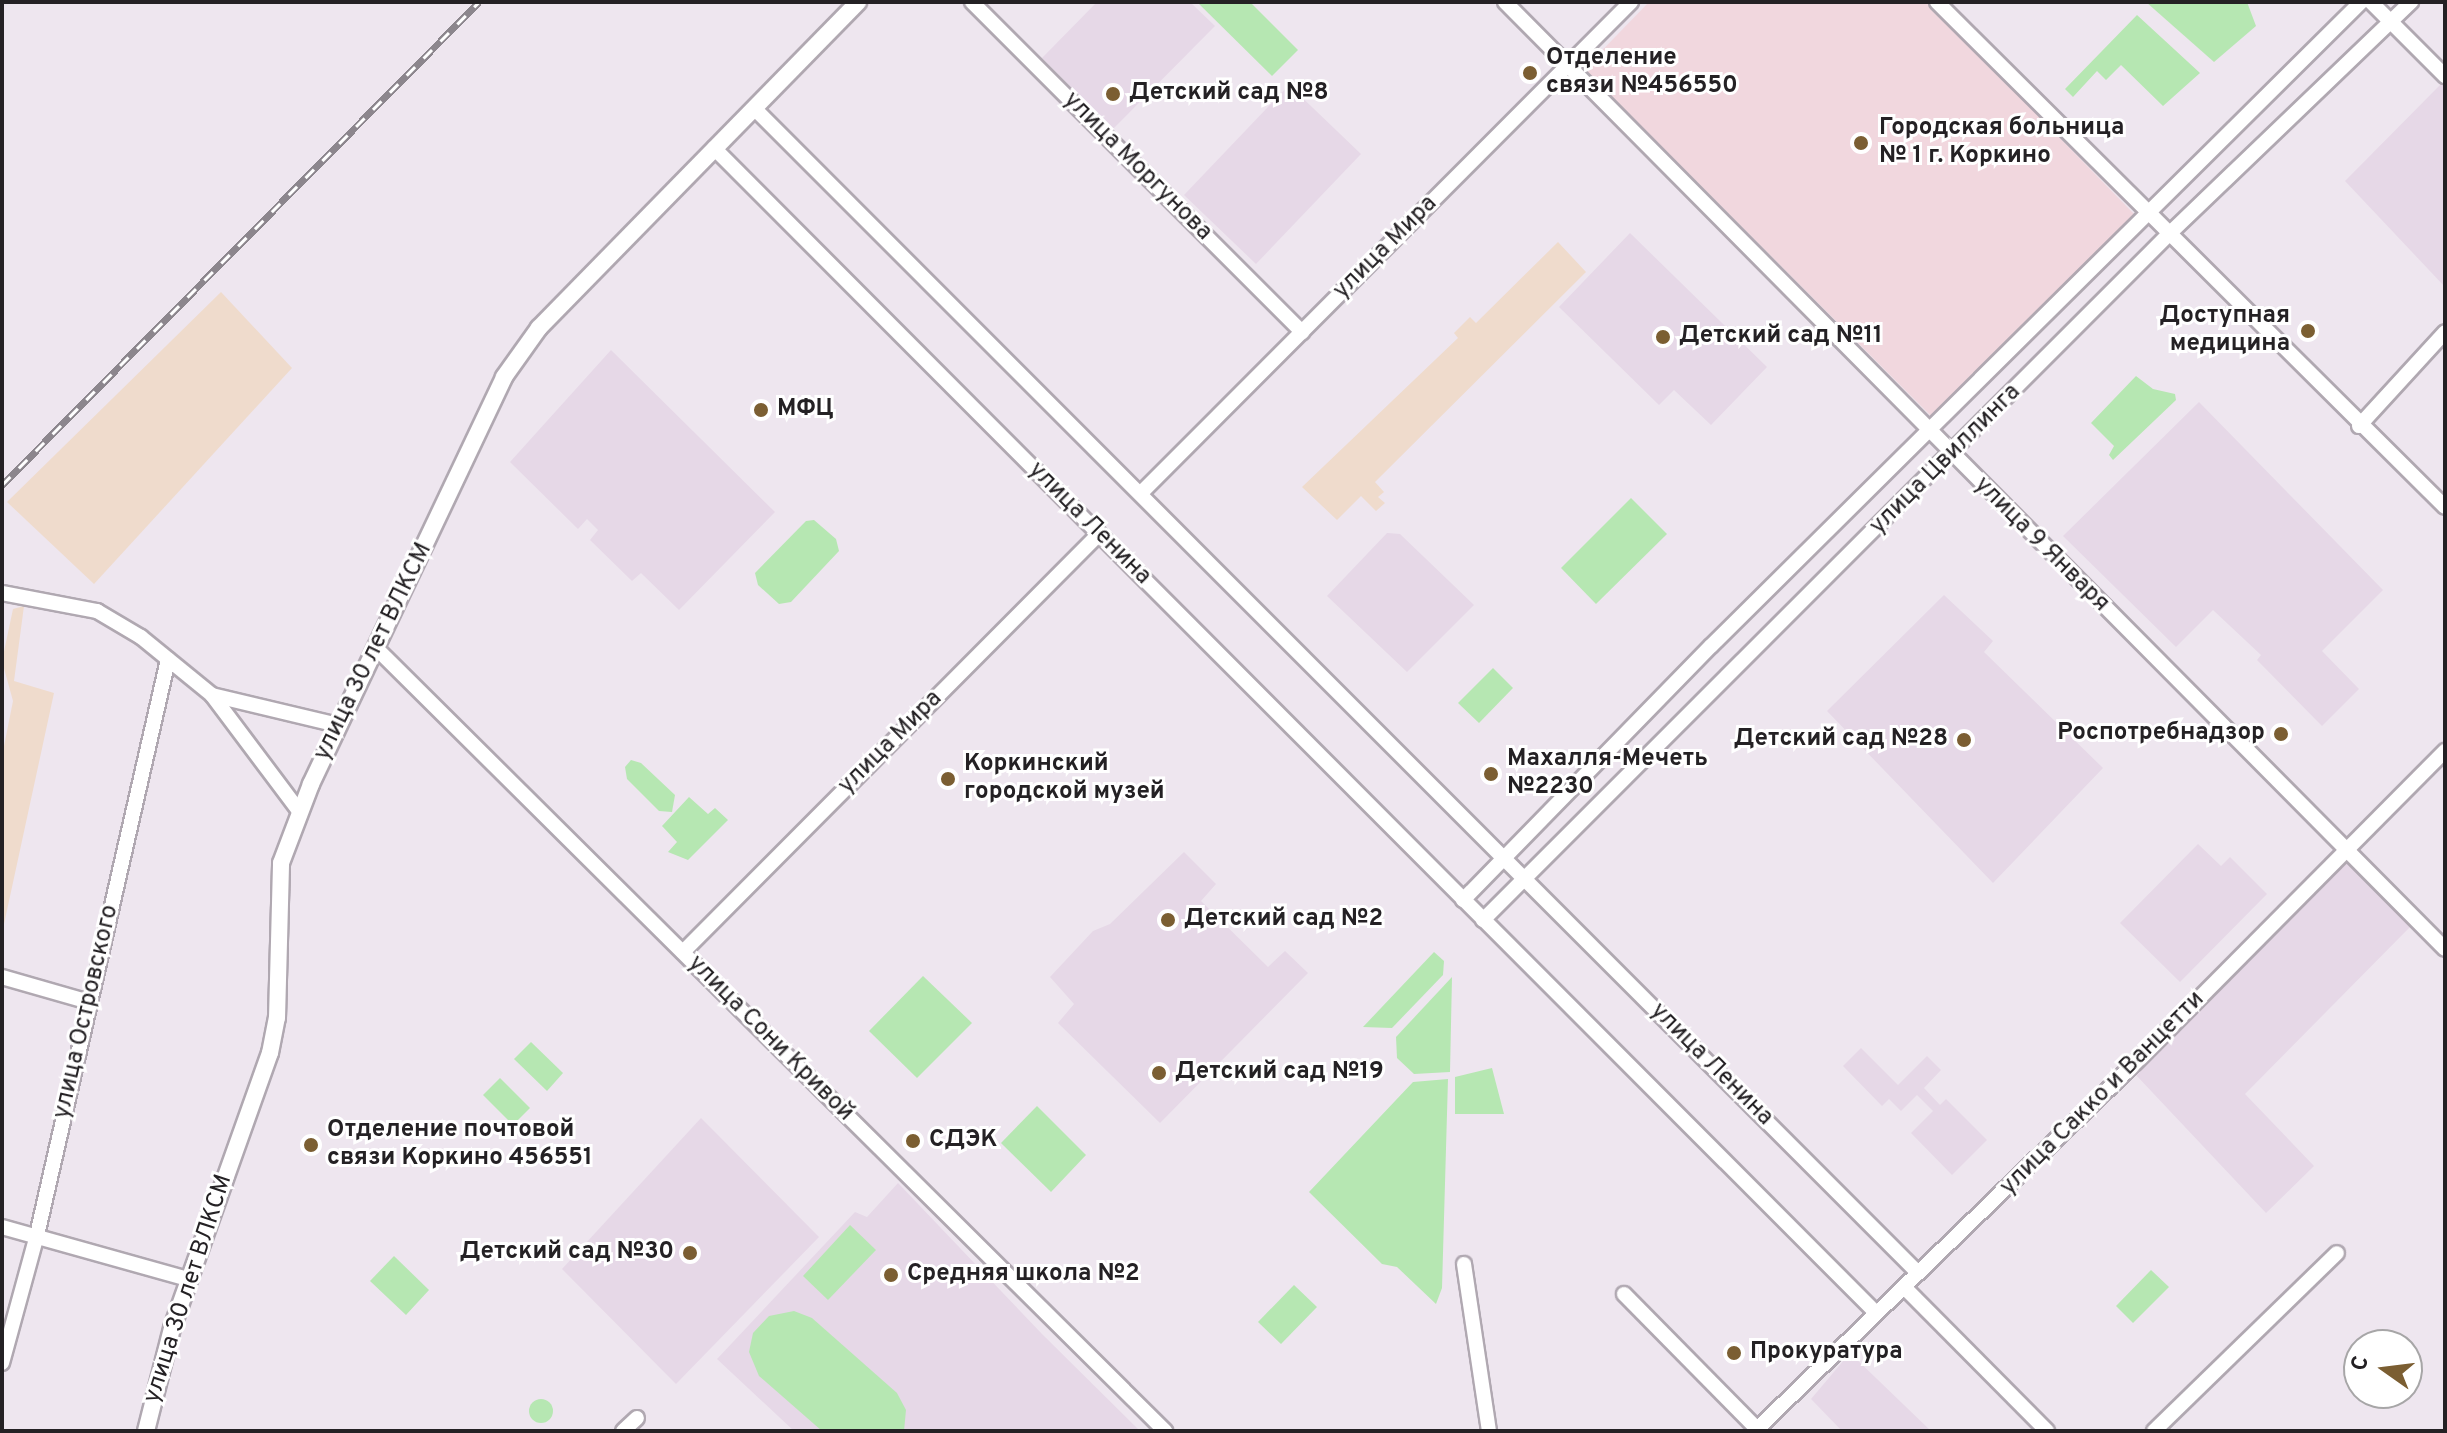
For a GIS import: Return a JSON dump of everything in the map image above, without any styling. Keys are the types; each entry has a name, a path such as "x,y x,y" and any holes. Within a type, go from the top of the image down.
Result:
{"main road":[{"name":"улица 30 лет ВЛКСМ","path":"146,1431 188,1279 270,1053 277,1018 281,863 299,811 338,725 517,355 858,2"}],"street":[{"name":"улица Моргунова","path":"972,2 1302,332"},
{"name":"улица 9 Января","path":"1505,2 2445,949"},
{"name":"улица Мира","path":"1141,493 1631,2"},
{"path":"1937,2 2359,426 2445,507"},
{"name":"улица Цвиллинга","path":"1504,857 2361,2"},
{"path":"2371,2 2445,76"},
{"name":"улица Цвиллинга","path":"1483,920 2168,235 2411,2"},
{"name":"улица Ленина","path":"754,108 1918,1273"},
{"name":"улица Ленина","path":"714,148 1875,1312"},
{"path":"2359,426 2445,332"},
{"name":"улица Мира","path":"683,952 1099,534"},
{"path":"2,593 97,611 168,660 212,695 299,811"},
{"name":"улица Сони Кривой","path":"376,648 1165,1431"},
{"name":"улица Островского","path":"2,1363 37,1235 168,660"},
{"path":"212,695 338,725"},
{"name":"улица Сакко и Ванцетти","path":"1756,1430 2445,751"},
{"path":"1463,900 1504,857"},
{"path":"2,977 89,1002"},
{"path":"2,1227 188,1279"},
{"path":"2154,1431 2337,1253"},
{"path":"1464,1264 1489,1431"},
{"path":"1904,1287 2047,1431"},
{"path":"1624,1294 1756,1430"},
{"path":"623,1431 637,1418"}],"shaded area":[{"name":"Детский сад №8","path":"1097,2 1190,2 1215,26 1113,129 1042,58"},
{"name":"Городская больница № 1 г. Коркино","path":"1649,2 1927,2 2137,217 1934,419 1584,69"},
{"path":"2445,80 2445,287 2345,181"},
{"path":"1289,85 1361,154 1256,264 1184,195"},
{"name":"Детский сад №11","path":"1630,233 1767,367 1711,425 1674,390 1659,405 1559,307"},
{"path":"1558,242 1586,272 1375,482 1384,492 1378,497 1385,503 1376,511 1361,496 1337,520 1302,487 1458,338 1454,333 1470,317 1476,323"},
{"path":"221,292 292,368 94,584 7,502"},
{"path":"611,350 775,512 679,610 641,573 632,581 590,540 598,530 587,519 578,529 510,462"},
{"path":"2199,402 2383,590 2322,651 2359,689 2322,726 2257,660 2261,655 2213,610 2176,647 2063,536"},
{"path":"1387,533 1400,534 1474,605 1407,672 1327,596"},
{"name":"Детский сад №28","path":"1944,595 1993,641 1984,652 2103,768 1993,883 1827,711"},
{"path":"24,606 14,681 54,693 4,924 2,756 13,701 2,661 13,609"},
{"path":"2198,844 2221,866 2230,857 2267,894 2180,982 2120,923"},
{"name":"Детский сад №19","path":"1184,852 1216,884 1201,901 1268,967 1285,951 1308,973 1160,1123 1058,1023 1074,1004 1050,977 1093,931 1110,924"},
{"path":"2347,863 2410,927 2245,1094 2314,1166 2266,1213 2136,1075"},
{"path":"1861,1048 1898,1085 1927,1056 1941,1070 1924,1088 1940,1105 1946,1099 1987,1140 1952,1175 1911,1133 1933,1111 1917,1095 1901,1111 1889,1099 1882,1106 1843,1066"},
{"name":"Детский сад №30","path":"701,1118 819,1237 676,1384 562,1269"},
{"name":"Средняя школа №2","path":"898,1183 1140,1431 794,1431 717,1359 855,1212 867,1217"},
{"path":"1850,1353 1931,1431 1842,1431 1811,1399"}],"green space":[{"path":"1197,2 1250,2 1298,50 1272,76"},
{"path":"2146,2 2247,2 2256,26 2214,62"},
{"path":"2137,15 2200,73 2163,106 2121,65 2106,80 2097,71 2073,97 2065,89"},
{"path":"2136,376 2153,389 2175,394 2176,400 2113,460 2109,455 2114,446 2091,423"},
{"path":"1631,498 1667,534 1596,604 1561,568"},
{"path":"814,520 836,539 839,551 791,602 779,604 758,585 755,573 806,521"},
{"path":"1493,668 1513,688 1479,723 1458,703"},
{"path":"631,760 641,763 675,795 672,812 659,811 627,779 625,767"},
{"path":"689,797 708,814 715,808 728,820 688,860 668,852 677,842 662,826"},
{"path":"1434,952 1444,961 1443,975 1392,1028 1363,1027"},
{"path":"923,976 972,1023 917,1078 869,1031"},
{"path":"1452,977 1450,1072 1414,1074 1397,1058 1396,1037"},
{"path":"531,1042 563,1073 547,1091 514,1059"},
{"path":"1492,1068 1504,1114 1455,1114 1455,1077"},
{"path":"500,1078 530,1108 513,1125 483,1095"},
{"path":"1448,1079 1442,1288 1436,1304 1397,1267 1382,1264 1309,1192 1413,1082"},
{"path":"1037,1106 1086,1155 1051,1192 1001,1143"},
{"path":"850,1225 876,1250 828,1300 803,1276"},
{"path":"394,1256 429,1290 406,1315 370,1281"},
{"path":"2151,1270 2169,1287 2133,1323 2116,1306"},
{"path":"1294,1285 1317,1307 1281,1344 1258,1322"},
{"path":"794,1311 812,1318 897,1393 906,1410 904,1431 822,1431 759,1376 749,1352 753,1333 769,1316"},
{"path":"541,1399 550,1402 553,1411 550,1420 541,1423 532,1420 529,1411 532,1402"}],"railway":[{"path":"2,485 479,2"}],"place":[{"name":"Отделение связи №456550","path":"1530,73"},
{"name":"Детский сад №8","path":"1113,94"},
{"name":"Городская больница № 1 г. Коркино","path":"1861,143"},
{"name":"Доступная медицина","path":"2308,331"},
{"name":"Детский сад №11","path":"1663,337"},
{"name":"МФЦ","path":"761,410"},
{"name":"Роспотребнадзор","path":"2281,734"},
{"name":"Детский сад №28","path":"1964,740"},
{"name":"Махалля-Мечеть №2230","path":"1491,774"},
{"name":"Коркинский городской музей","path":"948,779"},
{"name":"Детский сад №2","path":"1168,920"},
{"name":"Детский сад №19","path":"1159,1073"},
{"name":"СДЭК","path":"913,1141"},
{"name":"Отделение почтовой связи Коркино 456551","path":"311,1145"},
{"name":"Детский сад №30","path":"690,1253"},
{"name":"Средняя школа №2","path":"891,1275"},
{"name":"Прокуратура","path":"1734,1353"}]}
